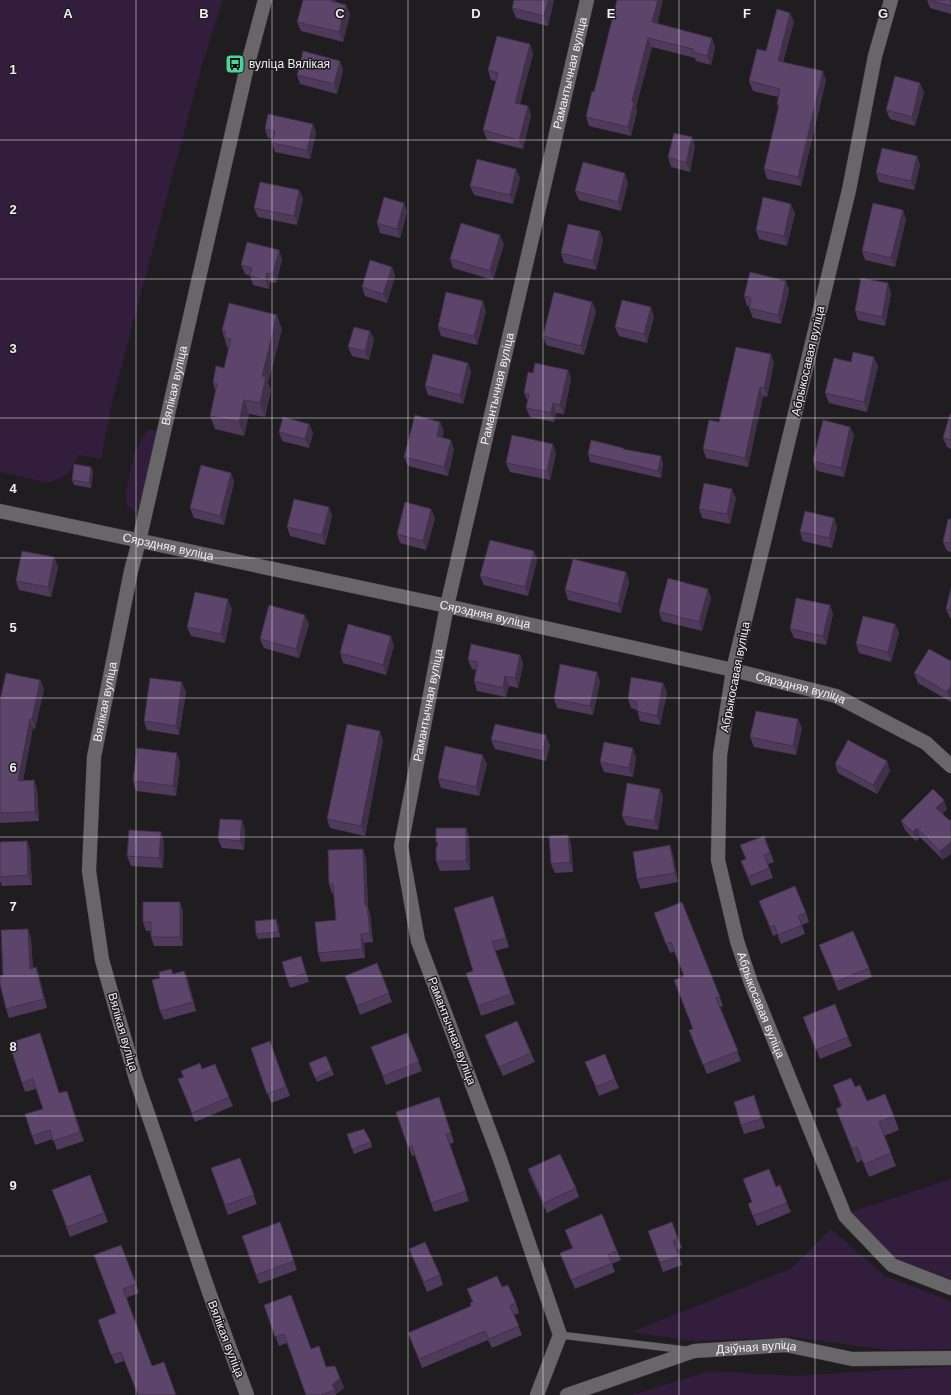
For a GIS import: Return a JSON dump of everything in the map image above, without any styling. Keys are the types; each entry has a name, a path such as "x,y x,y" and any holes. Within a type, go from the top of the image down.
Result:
{"street":[{"name":"Вялікая вуліца","path":"247,1395 209,1292 136,1078 102,960 89,871 94,757 131,571 245,75 265,0"},
{"name":"Рамантычная вуліца","path":"560,1334 500,1159 418,941 401,846 447,606 587,0"},
{"name":"Абрыкосавая вуліца","path":"891,0 875,56 849,190 733,670 720,755 718,860 737,941 751,983 845,1216 892,1265 951,1288"},
{"name":"Сярэдняя вуліца","path":"0,511 447,606 733,670 836,696 926,743 951,766"},
{"path":"537,1395 560,1334"},
{"name":"Дзіўная вуліца","path":"568,1395 694,1351 786,1345 852,1359 951,1358"}],"lane":[{"path":"560,1334 694,1351"}],"shaded area":[{"path":"0,0 223,0 202,65 112,402 101,459 79,455 68,474 49,483 0,472"},
{"path":"147,430 162,430 147,503 138,514 127,506 126,491 134,454"},
{"path":"951,1179 951,1280 893,1257 851,1212"},
{"path":"831,1229 885,1276 951,1301 951,1349 888,1350 793,1337 695,1341 631,1332 792,1268"},
{"path":"951,1366 951,1395 632,1395 710,1371 795,1376"}],"building":[{"path":"303,0 332,0 331,1 346,5 339,32 297,22"},
{"path":"514,0 548,0 544,16 512,8"},
{"path":"617,0 658,0 652,22 712,38 707,56 693,52 693,49 648,38 632,101 634,102 628,127 586,117 592,91 594,92"},
{"path":"930,0 951,0 951,6"},
{"path":"777,9 790,13 778,61 823,71 798,177 764,169 779,105 777,104 780,89 749,81 757,49 766,51"},
{"path":"497,36 530,44 515,103 528,106 519,140 483,130 498,73 488,70"},
{"path":"303,51 340,61 334,84 297,75"},
{"path":"895,76 920,83 912,117 886,110"},
{"path":"268,114 313,124 307,150 272,143 275,131 265,129"},
{"path":"674,133 692,137 686,163 668,157"},
{"path":"882,148 917,156 911,181 876,173"},
{"path":"477,159 516,169 510,195 470,186"},
{"path":"583,162 625,173 618,202 575,191"},
{"path":"260,182 299,190 294,216 254,208"},
{"path":"384,197 404,203 397,229 377,223"},
{"path":"763,197 791,204 784,236 756,230"},
{"path":"873,203 903,210 891,258 862,251"},
{"path":"461,223 500,235 490,271 450,259"},
{"path":"568,224 600,231 593,261 561,253"},
{"path":"247,242 279,250 273,274 267,273 265,280 250,276 252,268 241,265"},
{"path":"370,260 392,267 383,294 362,287"},
{"path":"750,272 786,281 778,315 749,308 751,298 744,296"},
{"path":"861,278 888,283 882,317 855,311"},
{"path":"446,292 483,301 474,336 438,327"},
{"path":"554,292 592,302 581,346 543,336"},
{"path":"622,300 651,307 644,334 615,327"},
{"path":"229,303 277,315 262,376 266,377 260,403 244,400 239,422 210,416 217,384 213,383 216,366 224,368 231,339 224,337 225,331 222,330"},
{"path":"354,327 370,331 365,351 348,347"},
{"path":"736,347 771,354 764,388 760,387 745,458 703,449 709,420 719,422"},
{"path":"853,352 874,357 864,402 825,393 834,358 851,362"},
{"path":"433,354 468,363 460,395 425,386"},
{"path":"535,363 568,370 560,405 553,403 551,413 526,408 529,394 524,393 528,372 533,373"},
{"path":"951,414 951,440 943,438"},
{"path":"415,415 440,422 437,436 451,440 444,467 404,457"},
{"path":"283,417 309,424 305,439 279,432"},
{"path":"823,420 850,427 841,468 813,461"},
{"path":"512,435 553,444 547,471 506,463"},
{"path":"591,440 623,449 661,456 658,471 588,454"},
{"path":"74,464 91,467 89,483 72,480"},
{"path":"201,465 231,473 220,516 190,508"},
{"path":"704,483 732,489 727,514 699,509"},
{"path":"294,499 329,507 322,535 287,527"},
{"path":"405,502 431,509 423,541 397,534"},
{"path":"805,511 834,518 829,538 800,532"},
{"path":"948,519 951,519 951,543 943,542"},
{"path":"490,540 534,551 525,587 480,576"},
{"path":"22,551 54,557 48,587 16,581"},
{"path":"573,559 626,572 618,604 565,590"},
{"path":"668,578 708,589 699,622 659,612"},
{"path":"951,588 951,610 946,609"},
{"path":"195,592 228,599 221,634 187,627"},
{"path":"796,598 830,605 823,636 790,629"},
{"path":"269,605 305,615 296,649 260,639"},
{"path":"863,616 895,624 888,652 856,644"},
{"path":"348,624 391,636 383,665 340,653"},
{"path":"471,644 520,655 515,678 505,676 503,688 474,681 478,662 468,660"},
{"path":"929,649 951,661 951,686 947,692 914,673"},
{"path":"560,664 597,672 590,706 554,699"},
{"path":"6,673 40,680 32,719 30,719 18,781 34,780 35,812 0,813 0,700"},
{"path":"631,677 663,683 657,716 637,711 637,702 628,699"},
{"path":"150,678 182,682 176,726 144,721"},
{"path":"756,711 798,719 793,746 750,737"},
{"path":"347,724 380,731 361,826 327,819"},
{"path":"495,724 546,735 543,751 491,740"},
{"path":"848,740 887,761 873,785 835,764"},
{"path":"604,742 633,748 629,768 600,762"},
{"path":"445,746 483,755 476,787 438,778"},
{"path":"137,748 177,753 173,786 133,781"},
{"path":"627,783 660,789 654,821 622,816"},
{"path":"933,789 944,800 936,808 949,820 951,820 951,842 940,851 917,828 913,832 901,821"},
{"path":"220,819 242,820 240,841 218,839"},
{"path":"436,828 466,828 466,861 436,861 436,847 438,843 436,842"},
{"path":"129,830 161,832 159,858 127,856"},
{"path":"568,835 570,862 551,864 549,836"},
{"path":"764,836 770,852 764,855 769,868 748,877 741,861 746,859 740,845"},
{"path":"27,841 28,875 0,877 0,842"},
{"path":"670,845 675,873 637,879 633,852"},
{"path":"363,849 365,905 367,905 370,933 361,934 362,949 318,953 315,922 336,920 333,884 329,884 328,850"},
{"path":"795,886 806,913 798,916 802,925 778,935 774,925 770,927 759,901"},
{"path":"493,896 506,938 492,942 511,994 478,1006 466,973 473,971 454,908"},
{"path":"143,902 180,902 180,937 151,937 151,922 143,922"},
{"path":"682,902 720,997 716,998 738,1051 703,1065 689,1030 693,1029 674,980 684,976 671,942 666,944 654,913"},
{"path":"276,919 278,932 256,934 255,921"},
{"path":"28,929 30,969 36,967 44,999 6,1009 0,984 0,976 3,975 1,930"},
{"path":"853,931 869,968 835,982 819,945"},
{"path":"301,956 306,973 287,979 282,962"},
{"path":"377,963 389,993 357,1006 345,976"},
{"path":"171,969 173,974 184,971 193,1002 160,1011 152,980 160,978 159,972"},
{"path":"835,1004 848,1037 816,1050 803,1017"},
{"path":"517,1021 531,1053 499,1067 485,1035"},
{"path":"40,1033 59,1093 67,1091 80,1132 53,1141 50,1130 32,1136 25,1114 43,1109 33,1079 22,1083 9,1043"},
{"path":"407,1033 419,1062 383,1076 371,1047"},
{"path":"270,1041 286,1087 267,1094 251,1048"},
{"path":"605,1054 615,1079 596,1087 585,1062"},
{"path":"326,1056 332,1070 315,1078 309,1063"},
{"path":"200,1063 202,1069 215,1064 229,1097 192,1113 178,1079 184,1077 181,1071"},
{"path":"851,1078 855,1087 860,1085 867,1101 885,1094 894,1116 879,1122 891,1153 864,1164 857,1147 852,1149 836,1109 842,1106 833,1085"},
{"path":"754,1095 761,1119 741,1125 734,1102"},
{"path":"439,1097 451,1133 446,1134 466,1191 431,1203 412,1146 408,1147 396,1112"},
{"path":"364,1129 371,1142 352,1149 347,1134"},
{"path":"560,1154 576,1188 544,1203 528,1169"},
{"path":"240,1158 254,1195 225,1205 211,1168"},
{"path":"769,1169 776,1187 780,1185 787,1203 753,1216 748,1204 752,1202 743,1179"},
{"path":"90,1175 104,1213 67,1227 52,1190"},
{"path":"602,1214 617,1251 608,1255 612,1263 571,1280 560,1253 573,1248 565,1230"},
{"path":"280,1222 294,1261 256,1275 242,1236"},
{"path":"672,1222 678,1239 673,1241 679,1256 660,1263 648,1231"},
{"path":"425,1242 440,1275 424,1282 409,1249"},
{"path":"121,1245 136,1284 123,1289 152,1366 164,1362 176,1395 138,1395 121,1352 111,1355 98,1320 116,1313 94,1255"},
{"path":"497,1276 502,1287 508,1285 516,1303 510,1306 519,1326 489,1339 485,1331 419,1359 408,1333 471,1306 470,1303 473,1302 467,1289"},
{"path":"291,1295 311,1349 319,1346 326,1367 335,1366 340,1378 332,1385 335,1390 321,1395 306,1395 284,1334 275,1337 264,1305"}],"place":[{"name":"вуліца Вялікая","path":"235,64"}]}
